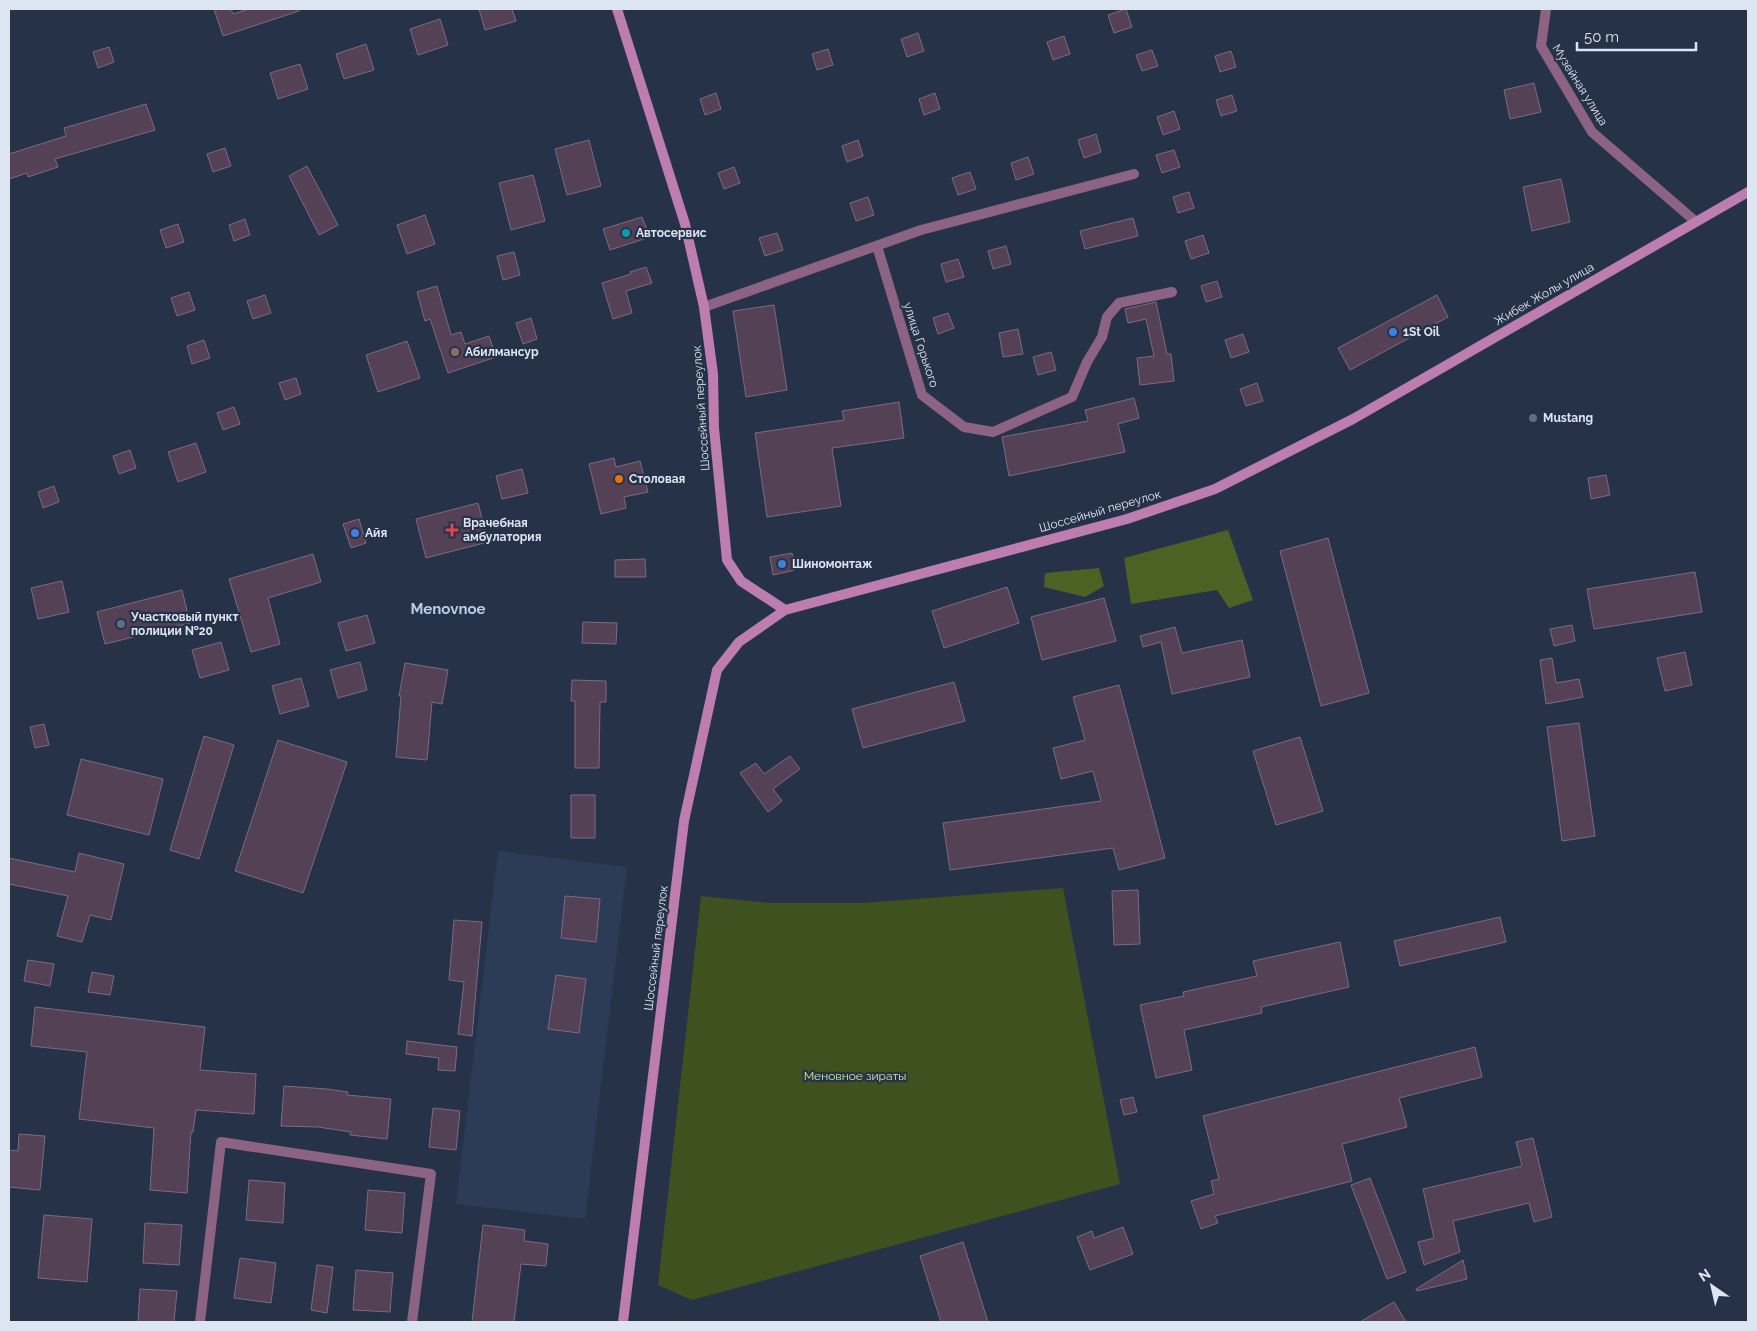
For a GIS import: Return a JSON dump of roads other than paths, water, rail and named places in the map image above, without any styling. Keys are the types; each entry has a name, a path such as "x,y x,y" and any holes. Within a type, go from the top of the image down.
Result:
{"main road":[{"name":"Шоссейный переулок","path":"617,9 685,224 704,307 713,374 714,428 727,560 741,581 785,610"},
{"name":"Жибек Жолы улица","path":"1353,419 1748,192"},
{"name":"Шоссейный переулок","path":"623,1322 684,821 717,670 739,642 785,610 1126,519 1215,489 1353,419"}],"street":[{"name":"Музейная улица","path":"1546,9 1541,46 1592,132 1695,221"},
{"path":"704,307 920,230 1134,174"},
{"name":"улица Горького","path":"877,246 922,395 964,427 993,432 1072,397 1087,362 1102,337 1107,317 1119,303 1172,292"},
{"path":"200,1322 221,1142 431,1174 412,1322"}],"place":[{"name":"Автосервис","path":"626,233"},
{"name":"1St Oil","path":"1393,332"},
{"name":"Абилмансур","path":"455,352"},
{"name":"Mustang","path":"1533,418"},
{"name":"Столовая","path":"619,479"},
{"name":"Врачебная амбулатория","path":"452,530"},
{"name":"Айя","path":"355,533"},
{"name":"Шиномонтаж","path":"782,564"},
{"name":"Участковый пункт полиции №20","path":"121,624"}],"district":[{"name":"Menovnoe","path":"448,609"}],"park label":[{"name":"Меновное зираты","path":"855,1076"}]}
